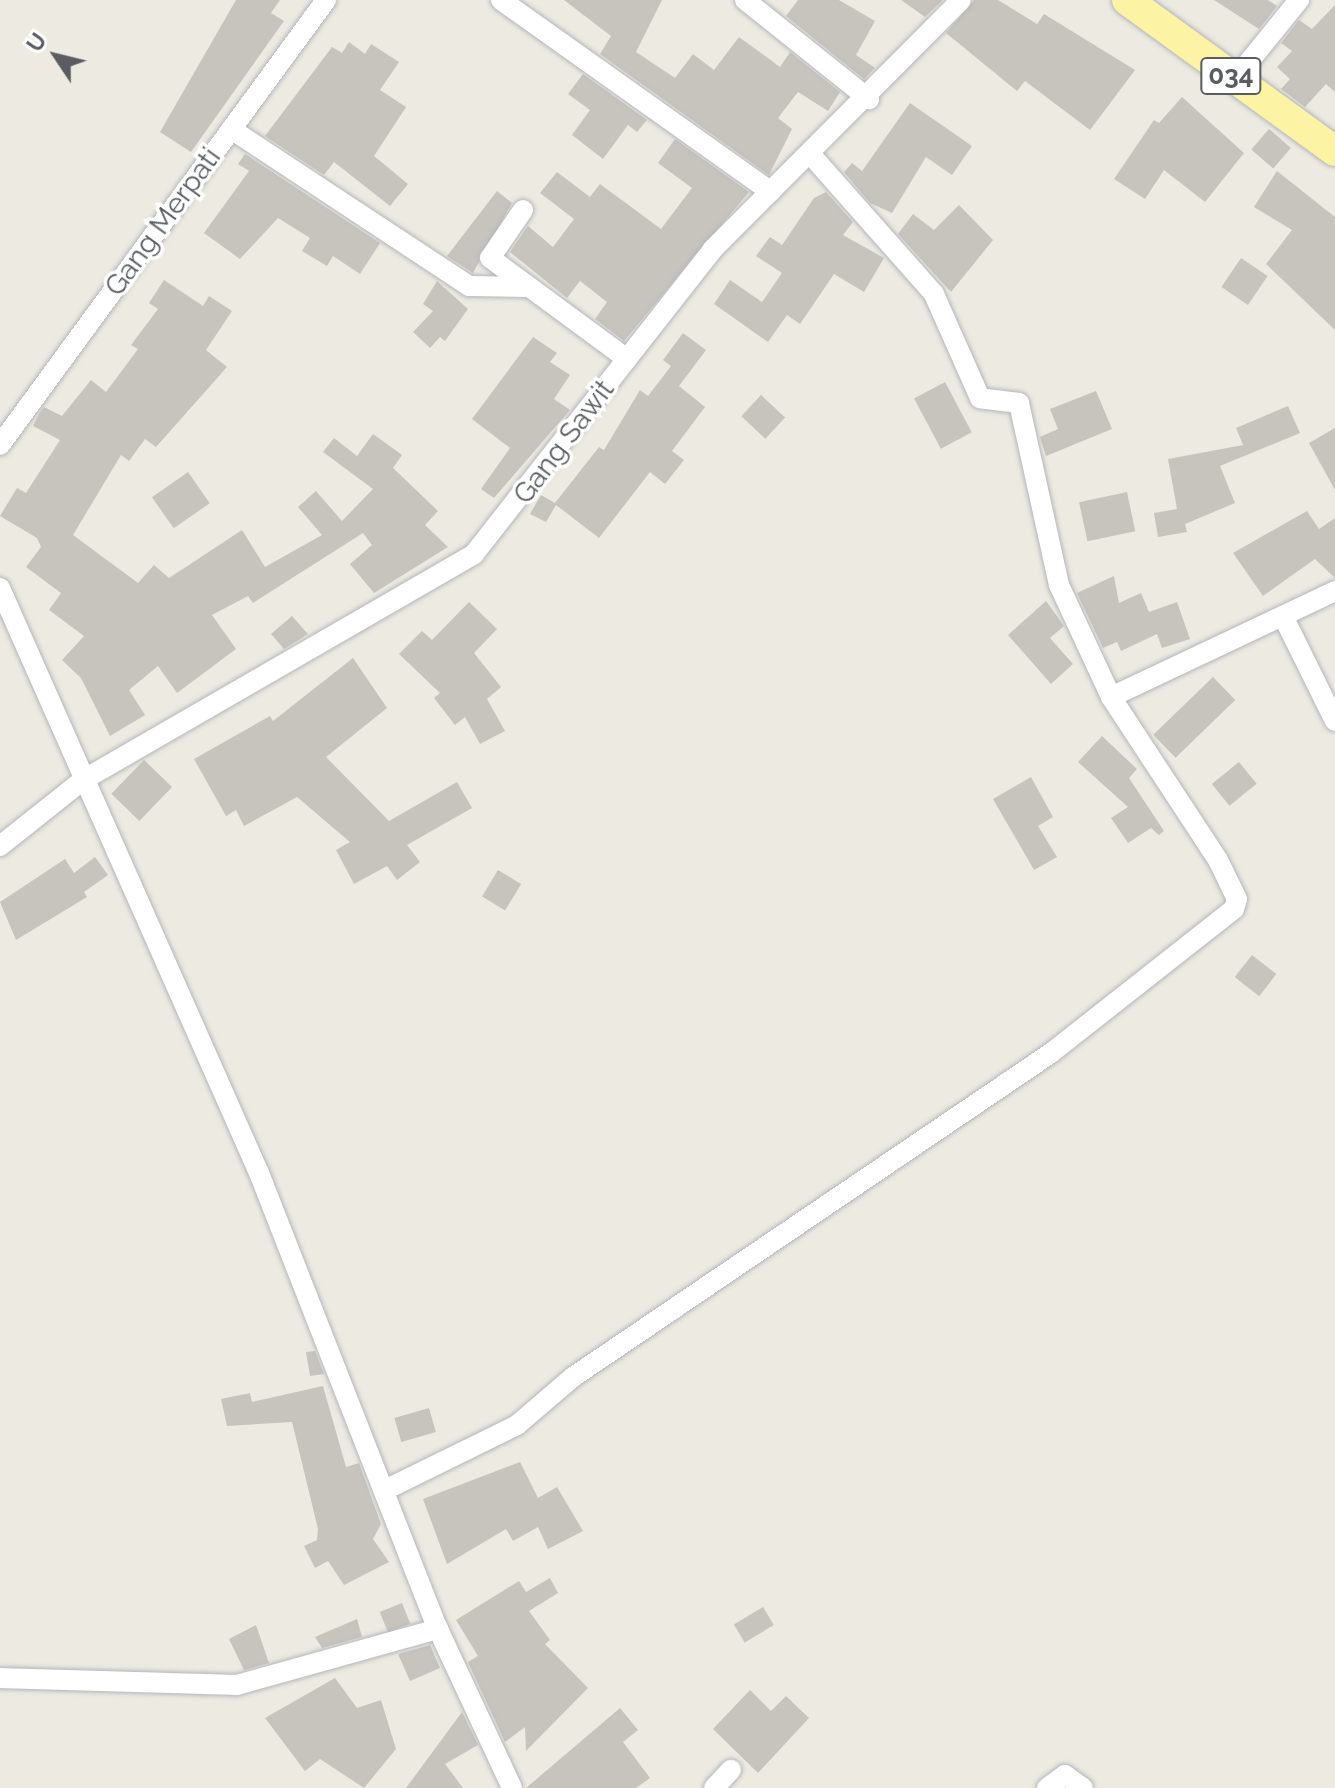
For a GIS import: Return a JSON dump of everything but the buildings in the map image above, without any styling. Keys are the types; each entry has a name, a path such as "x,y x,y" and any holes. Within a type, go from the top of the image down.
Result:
{"main road":[{"name":"034","path":"1127,0 1335,151"}],"street":[{"name":"Gang Merpati","path":"0,445 326,0"},
{"path":"501,0 771,192"},
{"path":"745,0 869,99"},
{"name":"Gang Sawit","path":"0,846 83,780 474,554 713,249 869,99 961,0"},
{"path":"1235,79 1299,0"},
{"path":"231,129 469,286 529,287"},
{"path":"385,1490 517,1425 573,1377 1051,1053 1228,919 1237,899 1218,860 1111,697 1052,562 1019,403 980,398 934,294 812,156"},
{"path":"523,210 490,258 627,359"},
{"path":"0,588 259,1173 438,1629 512,1788"},
{"path":"1111,697 1335,591"},
{"path":"1283,616 1335,721"},
{"path":"0,1678 237,1685 438,1629"},
{"path":"714,1788 731,1770"},
{"path":"1047,1788 1065,1775 1083,1788"}]}
